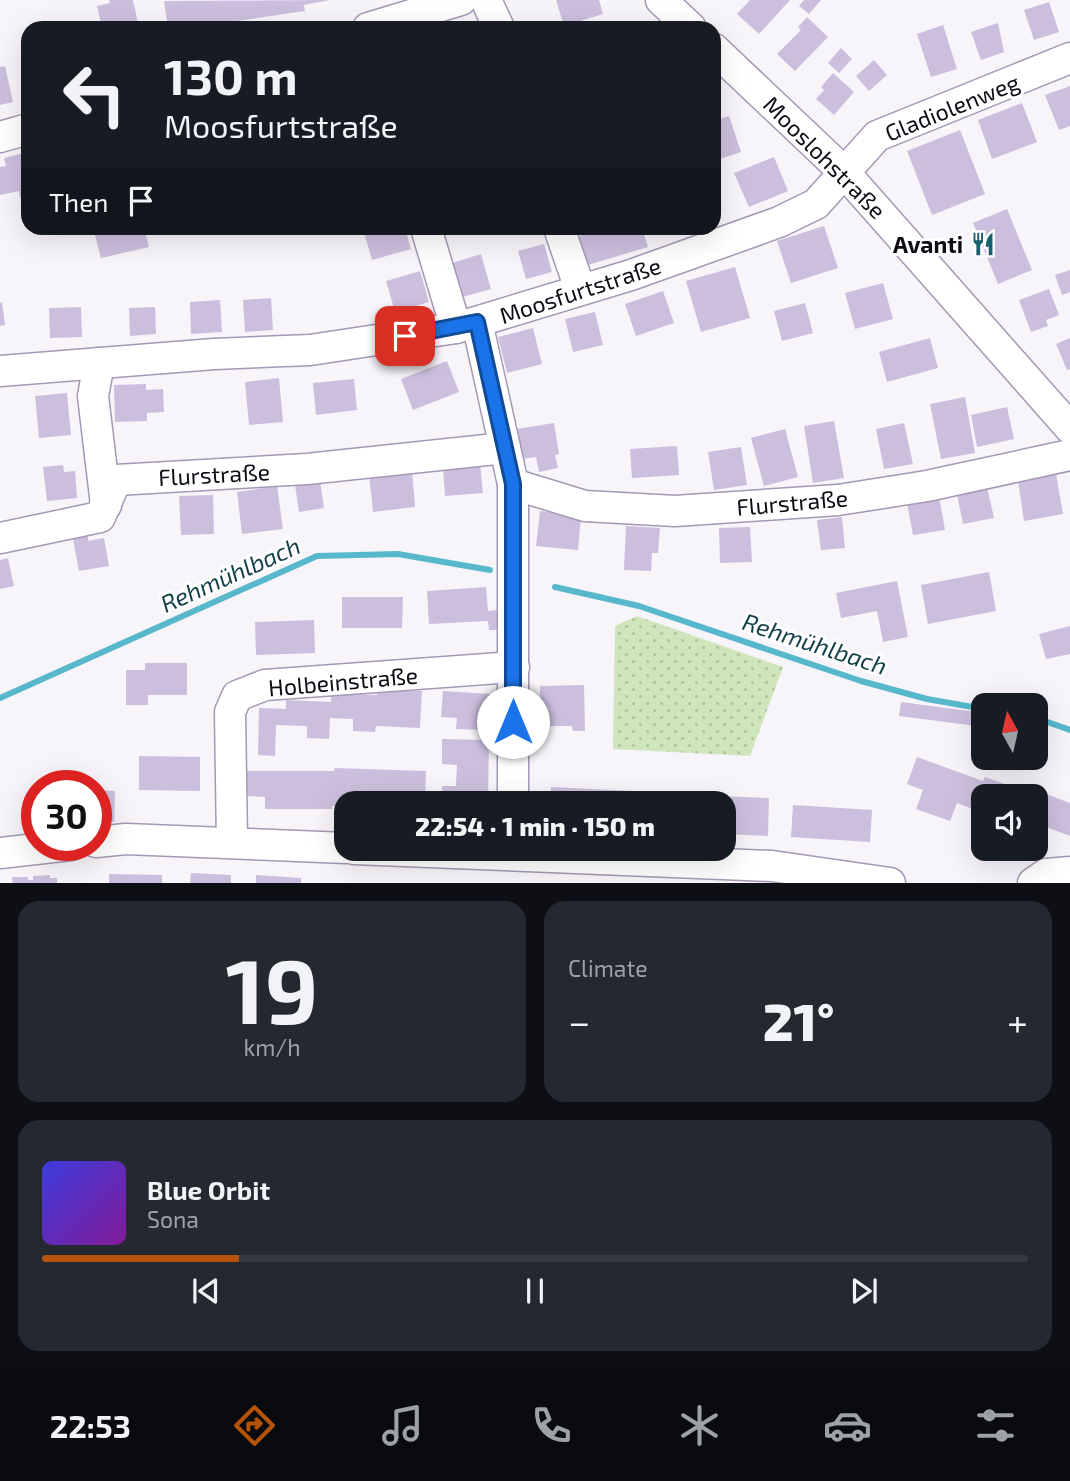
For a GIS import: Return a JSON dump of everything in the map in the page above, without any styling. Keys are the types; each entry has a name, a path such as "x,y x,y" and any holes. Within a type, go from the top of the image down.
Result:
{"street":[{"path":"391,21 461,0"},
{"path":"486,0 496,21"},
{"path":"661,0 684,21"},
{"name":"Mooslohstraße","path":"721,56 843,171 1070,428"},
{"name":"Gladiolenweg","path":"843,171 877,136 1070,58"},
{"path":"0,137 21,131"},
{"name":"Moosfurtstraße","path":"0,371 214,354 310,350 467,325 631,275 779,222 816,204 843,171"},
{"path":"429,235 467,325 505,448 513,484 513,791"},
{"path":"561,235 580,289"},
{"path":"99,363 93,396 106,505"},
{"name":"Flurstraße","path":"0,538 100,517 116,480 307,469 505,448"},
{"name":"Flurstraße","path":"513,484 585,506 675,511 838,500 927,486 1070,455"},
{"name":"Holbeinstraße","path":"232,843 230,712 237,696 265,684 514,667"},
{"path":"112,840 334,847"},
{"path":"0,853 21,851"},
{"path":"489,861 771,874 890,883"},
{"path":"1032,883 1046,874 1070,872"}],"green space":[{"path":"637,616 783,667 750,756 613,749 615,626"}],"building":[{"path":"109,0 133,0 138,21 100,21 97,6 110,3"},
{"path":"330,0 304,5 305,11 237,21 167,21 164,1"},
{"path":"556,0 599,0 603,14 580,21 562,21"},
{"path":"750,0 790,0 759,34 737,14"},
{"path":"804,0 821,0 809,14 799,6"},
{"path":"1049,2 1059,32 1034,40 1024,10"},
{"path":"807,17 828,37 795,71 777,54 801,30 798,27"},
{"path":"998,23 1004,52 981,60 971,32"},
{"path":"943,25 957,69 931,77 917,34"},
{"path":"841,48 852,59 839,73 828,63"},
{"path":"874,60 887,75 869,91 856,76"},
{"path":"5,66 13,102 0,105 0,67"},
{"path":"833,73 854,92 834,115 816,99 824,90 821,87"},
{"path":"1070,86 1070,126 1059,130 1045,95"},
{"path":"1022,103 1037,142 992,159 978,120"},
{"path":"729,116 741,152 721,159 721,119"},
{"path":"960,130 985,194 932,215 907,151"},
{"path":"21,154 21,198 19,191 0,195 0,167 6,166 4,158"},
{"path":"774,157 788,191 749,207 734,173"},
{"path":"1007,209 1032,270 998,284 973,223"},
{"path":"824,226 838,268 791,283 777,241"},
{"path":"95,235 146,235 149,247 101,258"},
{"path":"365,235 407,235 411,249 372,260"},
{"path":"644,235 648,247 588,265 579,236"},
{"path":"544,244 552,272 526,279 518,251"},
{"path":"481,254 491,289 459,298 449,264"},
{"path":"735,267 750,318 701,332 686,281"},
{"path":"1070,270 1070,292 1062,295 1055,275"},
{"path":"420,271 429,302 395,312 386,281"},
{"path":"883,283 893,319 855,329 845,293"},
{"path":"1049,289 1059,315 1046,320 1048,326 1031,332 1019,300"},
{"path":"663,291 674,323 636,336 625,304"},
{"path":"271,298 273,330 245,332 243,300"},
{"path":"220,300 222,332 191,334 190,302"},
{"path":"2,302 5,325 0,326 0,303"},
{"path":"805,303 813,333 782,341 774,311"},
{"path":"81,307 82,337 50,338 49,308"},
{"path":"155,307 156,334 130,336 129,308"},
{"path":"595,312 603,345 573,352 565,319"},
{"path":"533,328 542,364 507,373 498,337"},
{"path":"930,338 938,368 887,382 879,352"},
{"path":"1070,338 1070,369 1067,370 1056,344"},
{"path":"447,361 459,392 413,410 401,379"},
{"path":"279,378 283,422 249,425 245,382"},
{"path":"354,379 357,410 316,415 313,383"},
{"path":"146,384 146,390 163,389 164,412 147,413 147,421 115,422 114,385"},
{"path":"67,393 71,435 39,438 35,396"},
{"path":"965,397 975,453 941,459 930,404"},
{"path":"1007,407 1014,439 977,447 971,415"},
{"path":"834,421 844,478 813,483 804,426"},
{"path":"554,423 559,454 555,455 558,468 539,472 536,457 522,459 517,429"},
{"path":"904,423 913,464 884,469 876,429"},
{"path":"785,429 798,477 764,486 751,438"},
{"path":"677,446 679,475 632,478 630,449"},
{"path":"741,447 747,485 714,490 708,452"},
{"path":"480,464 483,493 445,496 443,467"},
{"path":"63,465 64,472 75,471 77,498 47,501 43,467"},
{"path":"412,470 415,507 373,512 369,474"},
{"path":"1056,474 1063,514 1024,521 1018,481"},
{"path":"320,481 324,508 299,512 295,485"},
{"path":"277,486 283,529 242,534 237,492"},
{"path":"987,487 994,518 963,524 957,494"},
{"path":"213,495 214,534 181,535 179,496"},
{"path":"939,497 945,530 913,535 907,503"},
{"path":"540,511 581,516 578,550 536,546"},
{"path":"842,517 845,548 821,550 817,520"},
{"path":"626,526 660,528 658,553 652,553 651,571 624,570"},
{"path":"750,527 752,562 720,563 719,528"},
{"path":"88,536 88,541 104,538 109,566 79,571 73,539"},
{"path":"8,558 14,586 0,589 0,560"},
{"path":"989,572 996,611 928,624 921,585"},
{"path":"897,581 908,637 883,642 877,611 841,618 836,593"},
{"path":"486,587 488,611 498,610 500,630 489,630 488,621 429,624 427,591"},
{"path":"342,597 403,597 402,628 342,628"},
{"path":"314,620 315,653 256,655 255,622"},
{"path":"1070,626 1070,654 1046,659 1039,634"},
{"path":"145,663 187,663 187,695 148,695 148,705 126,705 126,670 145,670"},
{"path":"584,685 585,731 573,731 572,726 549,726 549,720 540,720 540,686"},
{"path":"377,689 422,691 420,728 376,726 375,732 353,731 353,719 330,718 329,739 307,738 307,726 276,725 275,756 258,755 259,708 286,709 286,700 331,702 331,693 377,695"},
{"path":"443,691 489,694 488,730 456,729 457,718 441,717"},
{"path":"901,702 971,711 971,725 899,716"},
{"path":"442,739 489,740 488,791 442,791 442,786 456,786 457,765 442,764"},
{"path":"139,756 200,757 200,791 139,790"},
{"path":"917,757 983,781 985,777 1005,784 971,784 971,808 957,803 950,821 916,809 923,790 907,784"},
{"path":"335,768 426,771 425,791 334,791 333,809 265,809 265,797 243,796 244,771 334,771"},
{"path":"551,787 633,791 551,791"},
{"path":"112,791 115,791 112,822"},
{"path":"1048,795 1070,803 1070,836 1048,828"},
{"path":"736,797 769,798 768,836 736,835"},
{"path":"793,805 872,810 870,842 791,837"},
{"path":"191,873 231,875 231,883 190,883"},
{"path":"109,874 162,875 162,883 109,883"},
{"path":"50,875 50,878 57,878 57,883 13,883 12,877 28,877 28,880 33,880 33,876"},
{"path":"256,875 301,878 301,883 256,883"}],"waterway":[{"name":"Rehmühlbach","path":"0,698 317,556 398,554 490,570"},
{"name":"Rehmühlbach","path":"555,587 639,606 861,681 927,699 971,707"},
{"name":"Rehmühlbach","path":"1048,722 1070,730"}],"place":[{"name":"Avanti","path":"983,244"}],"route":[{"path":"405,336 477,322 513,484 513,722"}]}
